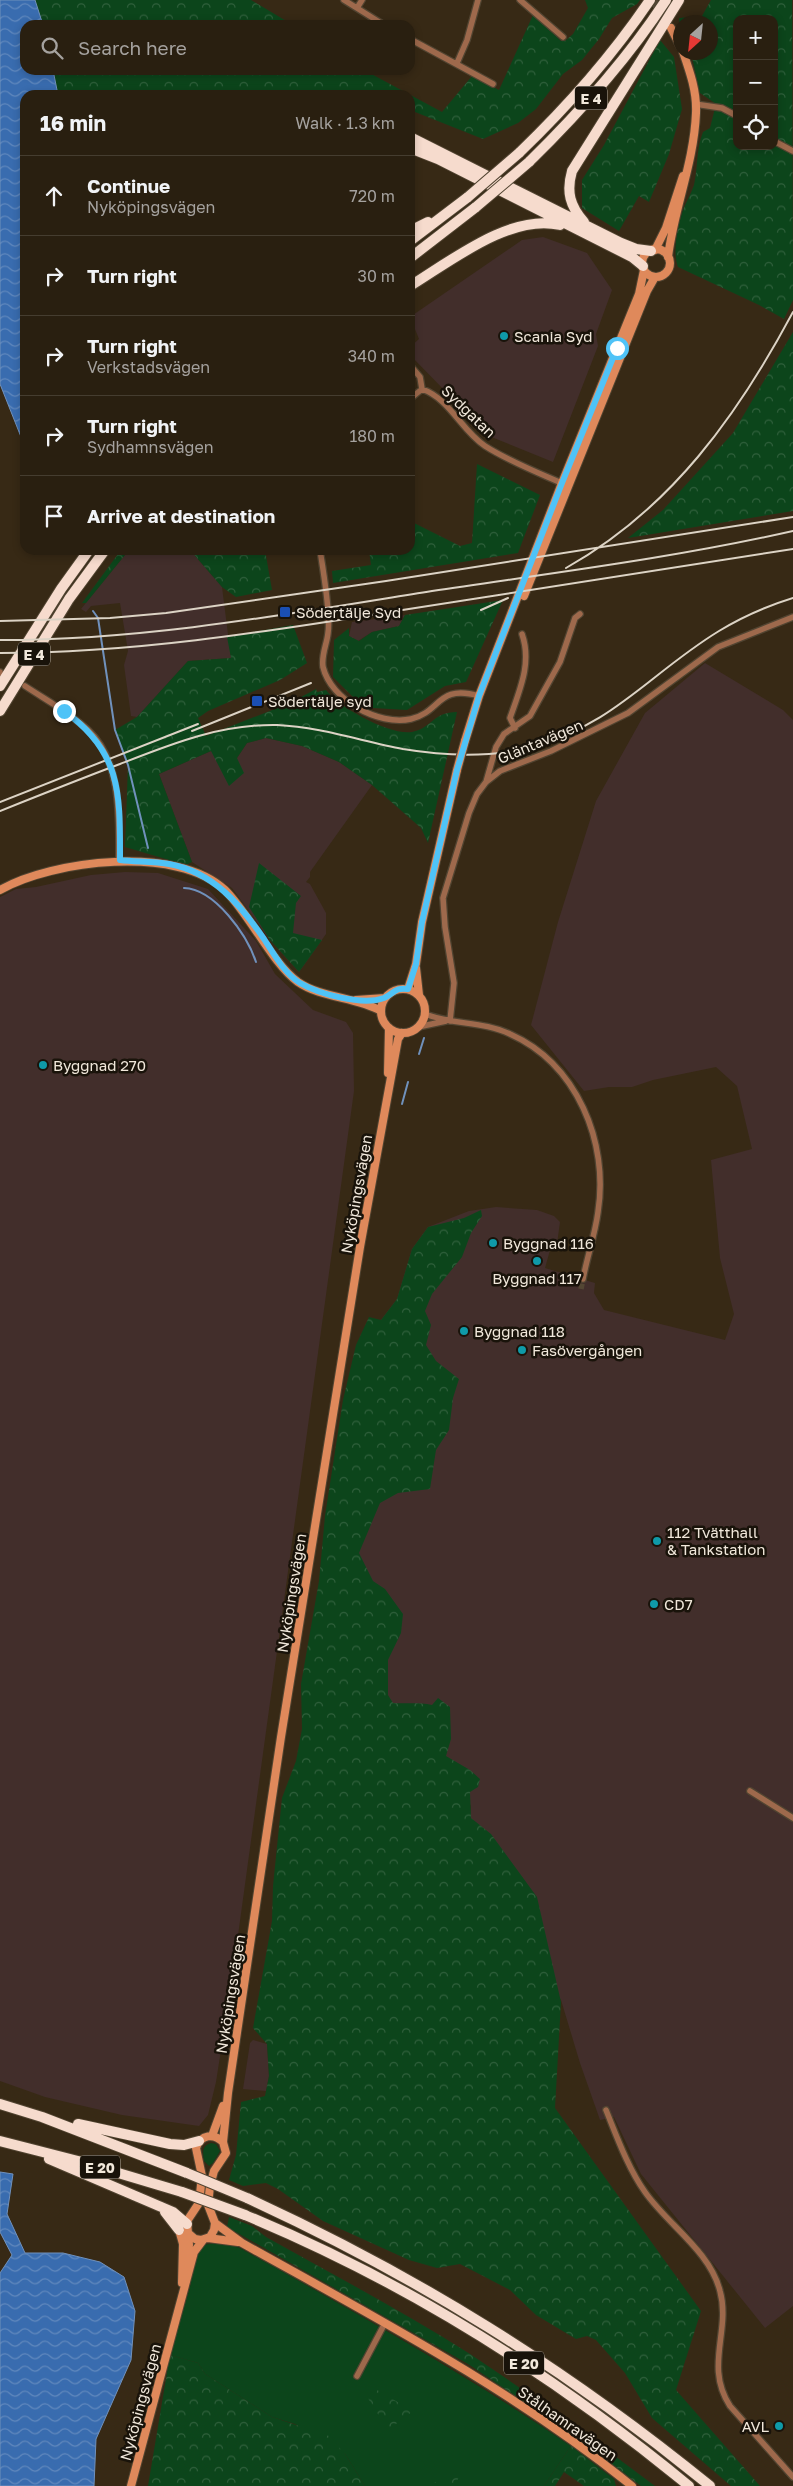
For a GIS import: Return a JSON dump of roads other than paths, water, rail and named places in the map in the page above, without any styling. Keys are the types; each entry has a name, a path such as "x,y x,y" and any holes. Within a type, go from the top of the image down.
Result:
{"highway":[{"name":"E 4","path":"415,237 468,197 519,153 569,103 605,62 650,0"},
{"name":"E 4","path":"415,254 476,207 529,162 576,116 647,29 666,0"},
{"path":"586,225 577,215 569,198 568,190 572,171 679,0"},
{"path":"415,140 622,243 636,249 653,250"},
{"path":"415,150 438,159 632,257 644,268"},
{"path":"415,228 453,209"},
{"path":"415,283 510,228 522,224 544,222 573,228"},
{"name":"E 4","path":"0,686 61,589 85,555"},
{"name":"E 4","path":"0,711 69,599 101,555"},
{"name":"E 20","path":"0,2104 42,2117 186,2173 247,2198 354,2249 456,2305 523,2347 594,2396 710,2486"},
{"path":"42,2117 170,2144 184,2145 199,2141"},
{"name":"E 20","path":"0,2142 115,2171 182,2192 245,2215 346,2260 449,2316 516,2358 588,2407 689,2486"},
{"path":"18,2146 173,2212 186,2226"}],"main road":[{"path":"671,28 673,32"},
{"path":"668,257 672,229 692,150 696,104 686,60"},
{"path":"408,989 416,964 422,922 457,770 479,696 565,484 639,294 644,257 653,250 666,228 692,150"},
{"path":"644,268 655,277 662,276 668,271 670,264 668,257 663,251 653,250"},
{"path":"565,484 655,277"},
{"path":"0,890 13,882 51,872 120,860 169,864 204,876 229,895 251,920 276,958 298,982 380,1011"},
{"path":"416,964 419,995"},
{"path":"397,989 408,989 419,995 423,1001 425,1014 418,1027 402,1033 390,1028 382,1018 380,1011 385,998 397,989"},
{"path":"351,1000 385,998"},
{"name":"Nyköpingsvägen","path":"386,1100 390,1028"},
{"name":"Nyköpingsvägen","path":"214,2221 208,2205 210,2186 214,2170 224,2157 226,2149 223,2142 228,2093 288,1699 360,1247 386,1100 398,1039 402,1033"},
{"name":"Nyköpingsvägen","path":"212,2136 228,2093"},
{"path":"186,2226 199,2203 202,2165 196,2152 199,2141 204,2137 212,2136 223,2142"},
{"path":"196,2212 203,2212 214,2221 214,2230 205,2239 195,2239 186,2226 196,2212"},
{"name":"Stålhamravägen","path":"214,2221 242,2243 467,2369 574,2442 632,2486"},
{"name":"Nyköpingsvägen","path":"175,2324 182,2283 183,2244 186,2226"},
{"name":"Nyköpingsvägen","path":"131,2486 194,2252 205,2239"},
{"name":"Stålhamravägen","path":"205,2239 242,2243"}],"street":[{"path":"344,0 376,20"},
{"path":"357,8 362,0"},
{"path":"457,64 467,40 478,0"},
{"path":"520,0 563,37"},
{"path":"415,42 493,84"},
{"path":"696,104 722,108 733,114"},
{"path":"778,143 793,151"},
{"path":"415,371 420,377 422,389"},
{"name":"Sydgatan","path":"415,395 422,389 436,394 483,445 565,484"},
{"path":"320,555 328,632 323,655 324,667 332,686 343,698 369,713 398,719 411,719 454,693 479,696"},
{"path":"486,782 496,747 504,734 530,716 560,662 576,618 580,614"},
{"name":"Gläntavägen","path":"450,1021 454,983 444,920 443,898 469,813 477,794 486,782 500,771 551,751 628,713 718,648 793,617"},
{"path":"515,728 510,718 526,667 526,648 522,634"},
{"path":"25,686 78,721 102,747 117,791 120,860"},
{"path":"425,1014 450,1021 492,1027 527,1042 554,1064 579,1096 592,1127 600,1166 599,1210 583,1279"},
{"path":"418,1027 450,1021"},
{"path":"750,1791 793,1818"},
{"path":"606,2110 646,2193 697,2252 716,2280 722,2297 717,2365 719,2384 730,2406 793,2477"},
{"path":"357,2376 385,2323"}],"water":[{"path":"0,0 35,0 41,20 20,20 20,75 54,75 57,90 20,90 20,434 0,384"},
{"path":"0,2172 13,2174 7,2214 25,2253 63,2253 100,2262 124,2277 135,2311 131,2360 96,2439 94,2486 0,2486 0,2273 12,2255 0,2232"}],"waterway":[{"path":"93,611 98,618 115,730 128,765 148,848"},
{"path":"184,888 196,890 207,896 228,915 245,939 256,962"},
{"path":"419,1054 424,1038"},
{"path":"402,1104 408,1082"}],"tunnel":[{"path":"653,0 668,24"},
{"path":"581,1289 583,1279"}],"railway":[{"path":"566,568 604,544 638,518 698,456 725,423 749,387 793,312"},
{"path":"0,621 110,618 166,613 386,581 793,517"},
{"path":"0,640 109,636 271,617 658,557 793,531"},
{"path":"0,653 100,649 248,634 793,549"},
{"path":"481,610 508,598"},
{"path":"0,811 158,749 196,737 236,728 277,725 293,726 325,731 403,749 435,753 467,755 499,753 531,747 586,726 609,712 719,631 755,612 793,598"},
{"path":"192,731 311,683"},
{"path":"0,802 198,724"}],"place":[{"name":"Scania Syd","path":"504,336"},
{"name":"Södertälje Syd","path":"285,612"},
{"name":"Södertälje syd","path":"257,701"},
{"name":"Byggnad 270","path":"43,1065"},
{"name":"Byggnad 116","path":"493,1243"},
{"name":"Byggnad 117","path":"537,1261"},
{"name":"Byggnad 118","path":"464,1331"},
{"name":"Fasövergången","path":"522,1350"},
{"name":"112 Tvätthall & Tankstation","path":"657,1541"},
{"name":"CD7","path":"654,1604"},
{"name":"AVL","path":"779,2426"}]}
